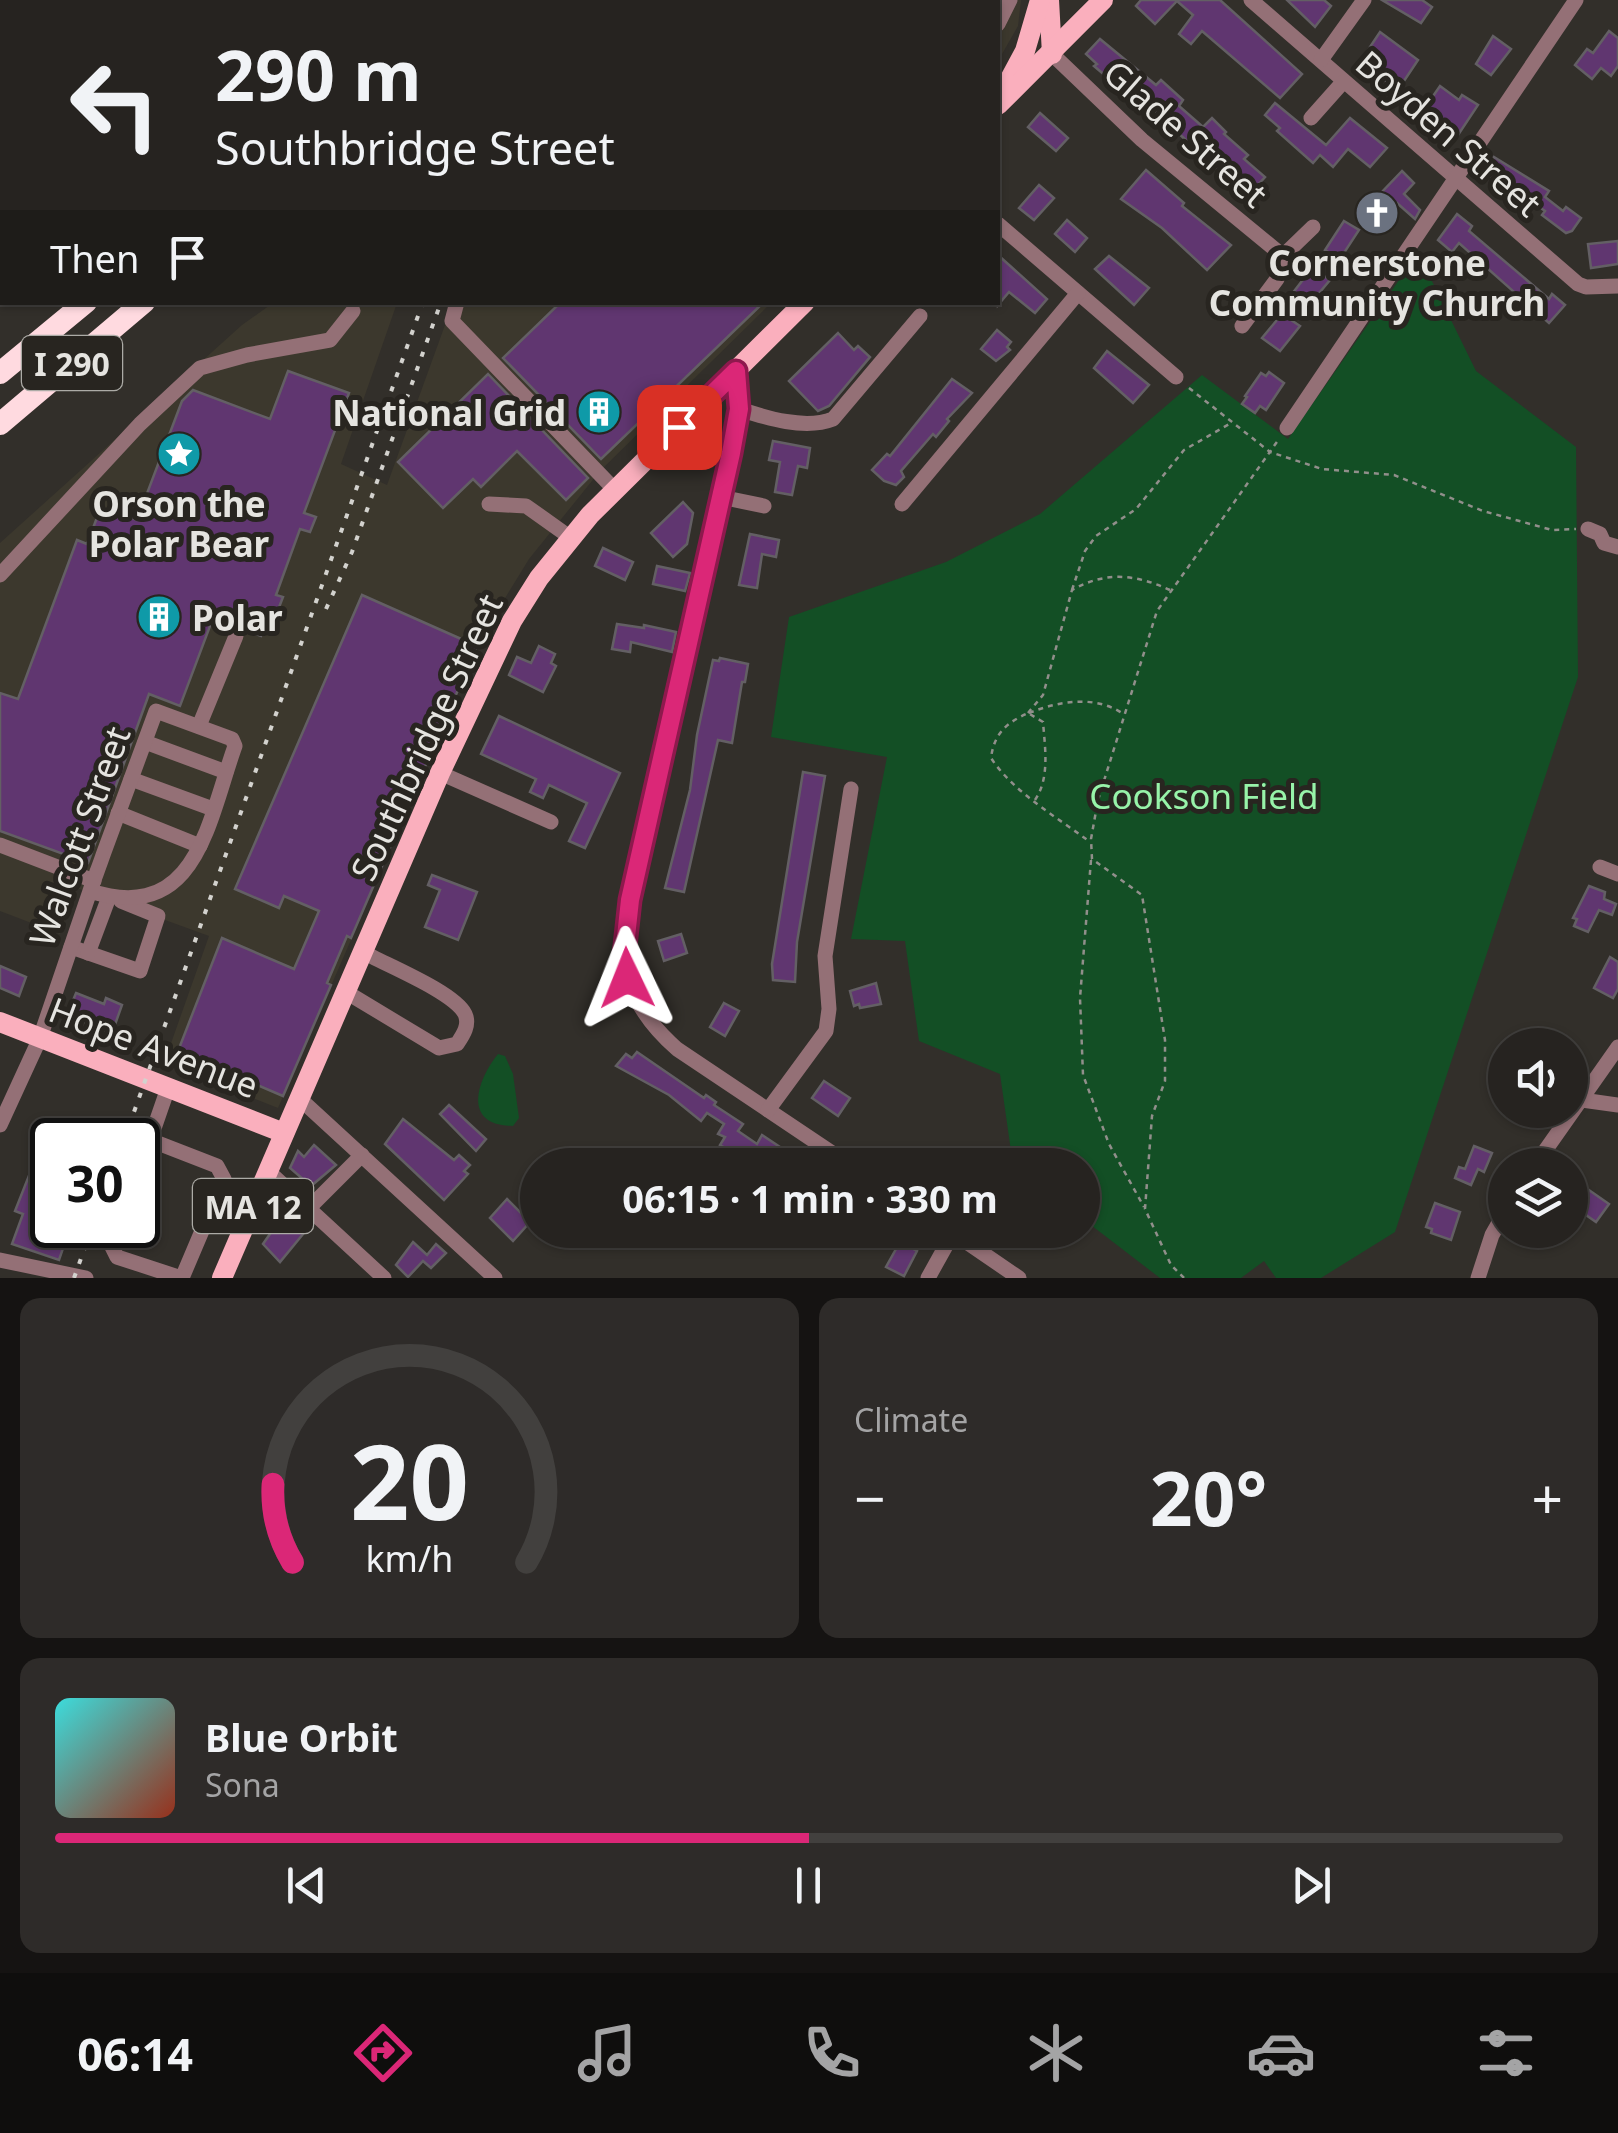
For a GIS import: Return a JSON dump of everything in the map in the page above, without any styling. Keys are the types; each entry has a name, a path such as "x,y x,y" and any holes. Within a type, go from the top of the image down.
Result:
{"highway":[{"name":"I 290","path":"6,366 82,305"},
{"name":"I 290","path":"0,424 140,305"}],"main road":[{"path":"1000,99 1026,50 1040,0"},
{"path":"1049,0 1052,54"},
{"path":"1000,101 1103,0"},
{"name":"Southbridge Street","path":"226,1276 440,773 512,620 539,578 615,490 803,305"},
{"name":"Hope Avenue","path":"0,1022 284,1134"}],"street":[{"name":"Boyden Street","path":"1251,0 1578,284 1618,286"},
{"path":"1321,60 1364,0"},
{"path":"1287,428 1576,0"},
{"name":"Glade Street","path":"1052,54 1142,140 1283,256"},
{"path":"1312,118 1343,82"},
{"path":"1000,226 1176,377"},
{"path":"1242,326 1278,278 1283,256 1314,227"},
{"path":"902,504 1078,293"},
{"path":"457,305 452,321 615,490"},
{"path":"0,574 140,424 200,368 330,340 353,311"},
{"path":"739,409 820,424 833,419 920,316"},
{"path":"736,371 739,409 630,900 624,955 637,1004 655,1029 678,1049 825,1148"},
{"path":"721,497 764,506"},
{"path":"490,504 526,506 571,538"},
{"path":"1588,529 1600,534 1604,543 1618,547"},
{"path":"111,898 151,895 175,882 191,866 234,742 199,726 236,636"},
{"name":"Walcott Street","path":"0,1125 40,1038 156,711 199,726"},
{"path":"144,742 226,772"},
{"path":"440,773 551,822"},
{"path":"131,779 213,809"},
{"path":"768,1110 826,1031 826,956 852,789"},
{"path":"118,813 200,846"},
{"path":"0,844 111,898 158,916 140,971 71,947"},
{"path":"1600,866 1618,874"},
{"path":"88,953 111,898"},
{"path":"346,992 438,1048 457,1044 467,1028 465,1014 451,1000 363,952"},
{"path":"1588,1091 1618,1047"},
{"path":"158,1118 168,1088"},
{"path":"300,1098 495,1278"},
{"path":"1588,1101 1618,1106"},
{"path":"113,1248 117,1256 181,1278 224,1178 217,1166 160,1144"},
{"path":"308,1208 362,1155"},
{"path":"268,1171 384,1278"},
{"path":"1478,1278 1488,1247"},
{"path":"928,1278 943,1248"},
{"path":"976,1248 1019,1278"},
{"path":"0,1260 86,1278"}],"path":[{"path":"1176,377 1270,452 1322,468 1394,475 1483,512 1552,530 1588,529"},
{"path":"1028,714 1043,695 1085,551 1096,536 1136,509 1184,450 1232,422"},
{"path":"1184,1278 1171,1266 1145,1208 1109,1144 1083,1074 1080,998 1091,843 1098,800 1156,612 1287,428"},
{"path":"1072,590 1092,579 1123,575 1144,578 1172,590"},
{"path":"1091,843 1001,774 991,758 994,740 1010,722 1047,706 1086,701 1109,705 1124,714"},
{"path":"1028,714 1043,722 1044,787 1035,800"},
{"path":"1092,859 1142,896 1158,988 1165,1040 1165,1081 1152,1116 1145,1208"}],"shaded area":[{"path":"1000,0 1021,0 1018,26 1000,58"},
{"path":"270,305 396,305 341,464 387,485 452,305 769,305 600,471 529,559 486,629 278,1108 164,1063 209,936 77,888 60,934 0,911 0,543 242,325"}],"green space":[{"name":"Cookson Field","path":"1413,260 1428,273 1476,371 1576,447 1578,677 1395,1232 1321,1278 1276,1278 1264,1261 1241,1278 1160,1278 1100,1232 1100,1148 1011,1148 1000,1074 919,1041 905,941 851,939 887,757 771,737 789,617 946,562 1040,514 1202,375 1288,439"},
{"path":"498,1054 505,1056 513,1074 519,1118 513,1126 486,1119 480,1110 480,1089"}],"building":[{"path":"1141,0 1220,0 1302,74 1280,98 1202,31 1191,44 1179,34 1193,15 1177,1 1155,24 1136,6"},
{"path":"1287,0 1324,0 1331,6 1315,27"},
{"path":"1382,0 1422,0 1432,7 1421,23"},
{"path":"1609,31 1618,38 1618,66 1611,76 1601,68 1592,79 1575,65 1587,49 1593,53"},
{"path":"1380,32 1418,60 1398,90 1360,62"},
{"path":"1493,36 1511,49 1491,75 1476,64"},
{"path":"1100,39 1156,85 1161,80 1183,100 1179,106 1203,127 1212,118 1248,155 1244,159 1265,177 1247,197 1133,91 1136,87 1120,72 1108,78 1094,66 1097,64 1086,54"},
{"path":"1440,86 1459,100 1462,95 1478,105 1456,138 1420,115"},
{"path":"1275,103 1326,145 1350,118 1387,148 1370,167 1348,149 1333,167 1320,155 1313,163 1265,115"},
{"path":"1040,113 1068,138 1056,151 1028,127"},
{"path":"1494,157 1549,191 1545,197 1563,211 1566,207 1581,218 1572,231 1566,233 1542,215 1545,211 1484,173"},
{"path":"1146,170 1184,203 1182,206 1231,245 1207,270 1162,228 1121,199"},
{"path":"1402,171 1414,183 1404,194 1420,210 1415,219 1397,203 1393,207 1380,194"},
{"path":"1039,185 1054,198 1034,220 1019,208"},
{"path":"1457,214 1472,226 1469,231 1549,299 1552,294 1565,305 1549,323 1459,243 1452,252 1438,240"},
{"path":"1067,220 1087,238 1075,252 1055,234"},
{"path":"1344,221 1359,230 1340,259 1325,250"},
{"path":"1618,241 1618,264 1591,268 1588,244"},
{"path":"1109,256 1149,288 1134,305 1095,269"},
{"path":"1000,257 1047,299 1035,313 1009,292 1000,303"},
{"path":"1312,268 1330,280 1309,305 1292,294"},
{"name":"National Grid","path":"558,305 761,305 601,459 503,358"},
{"path":"1282,314 1300,326 1280,351 1262,338"},
{"path":"997,330 1011,342 1007,347 1010,350 996,361 981,349"},
{"path":"838,333 854,350 858,346 870,357 829,406 818,411 789,381"},
{"path":"1107,351 1149,385 1133,403 1094,368"},
{"name":"Polar","path":"288,371 349,393 304,513 316,517 310,532 300,529 276,595 283,597 276,615 270,613 261,636 213,618 180,706 149,694 88,863 0,831 0,693 18,699 77,540 87,544 101,507 137,520 182,401 193,390 270,419"},
{"path":"1269,372 1284,383 1266,410 1260,406 1255,413 1242,404 1261,373 1266,376"},
{"path":"488,374 588,478 566,500 517,451 481,487 473,479 443,508 398,462"},
{"path":"952,379 972,393 901,471 904,477 896,485 884,481 872,470 887,454 890,456"},
{"path":"773,441 810,448 807,468 798,466 792,495 775,492 780,462 769,460"},
{"path":"683,502 693,513 687,544 673,557 651,533"},
{"path":"750,534 779,540 776,557 762,554 757,588 739,585"},
{"path":"603,548 633,562 625,580 595,566"},
{"path":"657,566 690,573 685,591 653,584"},
{"path":"362,595 477,646 351,938 347,936 327,983 331,985 283,1096 178,1051 222,938 294,969 319,911 284,896 279,908 235,889"},
{"path":"617,624 676,632 672,652 631,642 630,652 612,649"},
{"path":"539,646 555,654 551,663 556,666 543,692 509,675 517,657 531,663"},
{"path":"713,660 748,664 732,743 718,740 684,892 665,888 690,790"},
{"path":"499,716 620,773 585,848 569,841 587,803 549,785 543,798 530,792 536,779 481,754"},
{"path":"803,772 825,776 797,942 795,982 773,980 772,964"},
{"path":"432,875 477,892 458,940 425,927 440,890 428,885"},
{"path":"1589,886 1605,892 1604,899 1616,904 1612,915 1599,910 1588,932 1574,926 1577,919 1573,918"},
{"path":"681,934 687,953 664,961 658,941"},
{"path":"1610,957 1618,962 1618,989 1613,998 1594,988"},
{"path":"0,966 26,977 19,996 0,988"},
{"path":"876,983 881,1004 854,1006 850,991"},
{"path":"76,993 104,1004 106,998 122,1005 112,1033 67,1015"},
{"path":"724,1003 739,1011 725,1036 710,1027"},
{"path":"637,1052 704,1098 706,1095 743,1124 738,1131 757,1144 762,1135 782,1148 720,1145 725,1137 718,1134 724,1124 707,1113 701,1121 669,1095 616,1066 626,1054 632,1058"},
{"path":"824,1081 850,1098 838,1116 812,1098"},
{"path":"449,1105 486,1139 476,1151 440,1114"},
{"path":"403,1119 454,1160 459,1155 470,1165 464,1171 468,1174 444,1200 385,1144"},
{"path":"314,1145 336,1165 311,1186 290,1168 298,1151 304,1157"},
{"path":"1474,1146 1488,1151 1484,1172 1478,1169 1471,1185 1455,1178 1459,1167 1465,1169"},
{"path":"30,1173 30,1248 63,1248 59,1260 12,1244 23,1214 15,1211"},
{"path":"1588,1189 1609,1204 1596,1222 1588,1216"},
{"path":"507,1199 520,1212 520,1233 513,1241 490,1218"},
{"path":"1435,1203 1460,1212 1451,1240 1431,1233 1432,1229 1426,1227"},
{"path":"286,1211 308,1228 280,1262 263,1244"},
{"path":"413,1242 427,1255 436,1244 446,1253 431,1268 423,1261 408,1277 396,1265"},
{"path":"897,1248 917,1251 904,1276 886,1267"}],"railway":[{"path":"132,1118 422,305"},
{"path":"326,609 352,552 440,305"},
{"path":"74,1278 85,1248"}],"place":[{"name":"Cornerstone Community Church","path":"1377,213"},
{"name":"National Grid","path":"599,412"},
{"name":"Orson the Polar Bear","path":"179,454"},
{"name":"Polar","path":"159,617"}],"route":[{"path":"627,978 624,955 630,900 731,453 739,409 736,371 679,427"}]}
